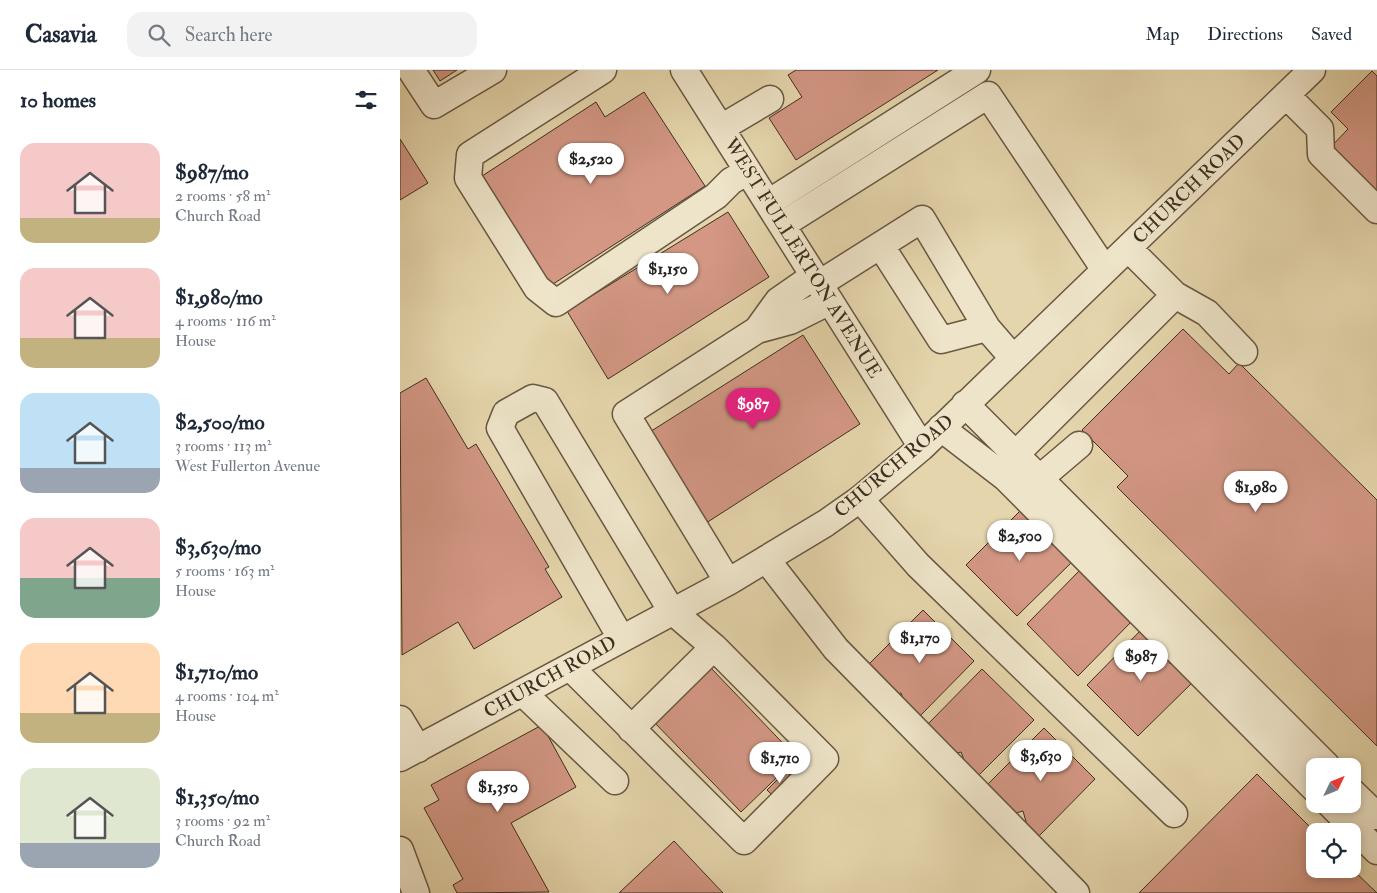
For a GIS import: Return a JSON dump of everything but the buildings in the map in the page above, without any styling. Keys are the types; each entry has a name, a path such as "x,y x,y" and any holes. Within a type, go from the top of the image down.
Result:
{"street":[{"path":"411,70 434,105 493,70"},
{"path":"603,70 470,155 468,178 537,288 556,303 716,196 731,181 748,171"},
{"path":"768,203 977,70"},
{"name":"CHURCH ROAD","path":"409,754 672,610 728,582 826,523 860,499 922,447 1312,70"},
{"name":"WEST FULLERTON AVENUE","path":"696,74 721,128 922,447"},
{"path":"782,225 988,95 1104,270"},
{"path":"1286,95 1320,129 1321,154 1377,210"},
{"path":"721,128 770,99"},
{"path":"728,582 626,414 757,330 790,321 821,287 922,219 987,328 1013,358"},
{"path":"881,246 941,340 987,328"},
{"path":"1128,248 1175,295 1207,313 1244,352"},
{"path":"1015,455 1175,295"},
{"path":"570,667 744,841 824,759 714,647 672,610 545,401 533,398 506,413 500,428 621,638"},
{"path":"966,404 1319,758"},
{"path":"940,428 1006,478 1306,780"},
{"path":"1039,479 1079,444"},
{"path":"860,499 918,565 1174,814"},
{"path":"766,559 836,649 1076,893"},
{"path":"631,729 714,647"},
{"path":"523,693 615,781"},
{"path":"400,719 409,754"},
{"path":"1361,801 1377,816"},
{"path":"1339,813 1377,851"},
{"path":"400,850 410,889"}]}
